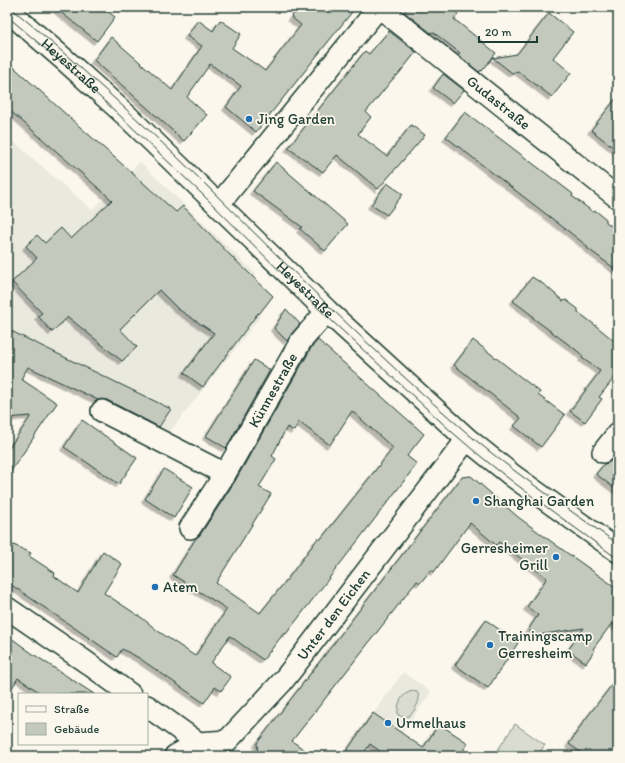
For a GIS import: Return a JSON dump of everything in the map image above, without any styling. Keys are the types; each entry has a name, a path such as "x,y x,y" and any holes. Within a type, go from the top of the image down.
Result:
{"street":[{"name":"Gudastraße","path":"379,7 618,198"},
{"path":"219,204 379,7"},
{"name":"Heyestraße","path":"7,10 127,116 219,204 327,311 467,439 512,476 618,551"},
{"name":"Künnestraße","path":"190,528 225,474 301,342 327,311"},
{"path":"102,411 225,474"},
{"path":"603,452 618,433"},
{"name":"Unter den Eichen","path":"175,756 198,743 227,741 282,682 467,439"},
{"path":"7,608 129,693"},
{"path":"148,707 217,756"}],"shaded area":[{"path":"7,136 92,210 140,162 256,274 238,295 260,317 168,434 7,357"},
{"name":"Urmelhaus","path":"403,672 431,692 386,756 343,756"},
{"path":"413,691 417,692 419,698 414,710 407,717 398,715 399,703 405,694"},
{"path":"515,724 545,745 537,756 498,756 495,754"}],"building":[{"path":"54,7 102,7 115,17 97,41"},
{"path":"299,7 356,7 256,132 226,107 241,86 210,64 187,97 207,115 184,141 94,60 111,37 172,90 202,46 187,36 198,20 213,31 220,20 241,34 232,48 265,71 301,25 291,17"},
{"path":"409,7 450,7 458,14 454,19 496,53 482,71 481,70 479,72 458,55 460,53 404,12"},
{"path":"549,13 573,32 553,58 571,73 552,97 518,71 512,73 493,58 517,54"},
{"path":"389,31 416,52 366,112 371,117 358,134 387,156 411,125 425,135 378,189 337,155 323,172 288,148 365,51 369,54"},
{"path":"7,61 176,212 183,206 229,254 273,296 259,314 258,313 203,387 184,373 214,333 178,309 159,290 120,329 137,347 122,361 68,317 52,332 38,316 42,313 12,282 37,258 26,246 37,235 45,243 61,228 71,239 112,200 7,108"},
{"path":"443,74 464,90 453,103 433,88"},
{"path":"618,96 618,151 591,130"},
{"path":"465,112 573,194 572,196 593,212 596,211 606,219 606,222 618,231 618,271 446,137"},
{"path":"276,162 348,224 325,251 300,229 302,227 253,191"},
{"path":"387,183 403,194 387,215 371,205"},
{"path":"532,277 546,286 563,301 566,300 578,309 578,312 618,344 618,373 599,397 602,399 585,422 570,411 600,371 582,358 583,356 576,350 513,301"},
{"path":"286,309 300,324 287,341 274,328"},
{"path":"7,329 171,409 159,427 107,400 98,400 28,367 21,379 57,403 7,477 7,451 31,416 7,418"},
{"path":"318,340 424,434 407,456 417,464 286,634 284,633 263,660 230,636 211,663 231,677 221,691 215,687 204,703 139,658 122,649 117,657 7,582 7,542 31,553 29,556 55,573 54,576 78,593 103,551 122,564 104,593 195,656 227,609 173,575 235,481 311,348","holes":["352,411 393,448 320,540 318,538 260,613 216,583 271,494 259,487 276,459 272,456 287,427 294,431 299,422 330,445"]},
{"path":"473,340 540,392 538,395 565,415 541,447 514,426 521,418 454,365"},
{"path":"254,360 270,370 226,448 206,436"},
{"path":"82,420 137,458 119,484 64,447"},
{"path":"618,452 618,491 596,474 604,464 612,460"},
{"path":"164,469 193,487 174,518 145,499"},
{"path":"471,476 518,517 618,589 618,628 612,623 593,649 595,650 586,663 568,650 584,628 538,635 528,630 538,615 527,607 547,578 499,542 496,545 470,523 434,572 431,570 420,583 417,581 292,741 313,756 258,756 257,743 462,477"},
{"path":"486,620 518,643 488,688 455,665"},
{"path":"7,635 92,693 40,693 18,678 7,696"},
{"path":"618,677 618,756 586,756 569,744 584,721"},
{"path":"373,713 423,748 439,724 468,743 460,756 387,756 370,744 362,756 343,756"}],"tram line":[{"path":"10,7 83,70 154,135 332,309 432,403 503,462 618,544"},
{"path":"7,16 114,110 201,193 306,297 452,432 513,482 618,559"}],"place":[{"name":"Jing Garden","path":"249,119"},
{"name":"Shanghai Garden","path":"476,501"},
{"name":"Gerresheimer Grill","path":"556,557"},
{"name":"Atem","path":"155,587"},
{"name":"Trainingscamp Gerresheim","path":"490,645"},
{"name":"Urmelhaus","path":"388,723"}]}
